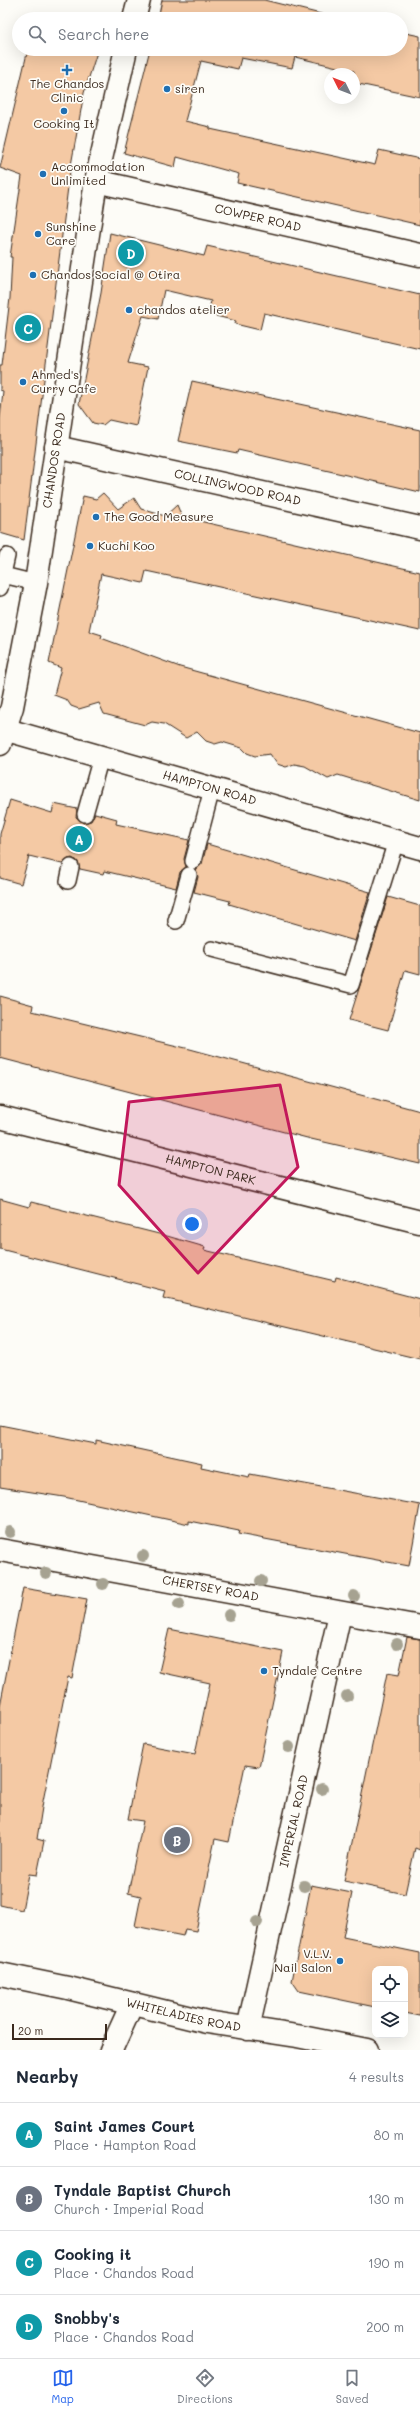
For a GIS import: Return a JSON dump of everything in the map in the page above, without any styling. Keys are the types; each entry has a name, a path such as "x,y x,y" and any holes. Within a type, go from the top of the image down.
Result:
{"street":[{"path":"136,12 139,0"},
{"name":"CHANDOS ROAD","path":"2,734 36,583 96,181 124,56"},
{"name":"COWPER ROAD","path":"96,181 420,254"},
{"name":"COLLINGWOOD ROAD","path":"56,447 420,528"},
{"name":"HAMPTON ROAD","path":"2,734 101,757 420,848"},
{"name":"HAMPTON PARK","path":"0,1118 420,1222"},
{"name":"CHERTSEY ROAD","path":"0,1550 420,1628"},
{"name":"IMPERIAL ROAD","path":"248,2029 340,1613"},
{"name":"WHITELADIES ROAD","path":"0,1974 248,2029 296,2043 367,2050"},
{"path":"111,2050 132,2004"}],"lane":[{"path":"7,556 2,582 36,583"},
{"path":"85,814 101,757"},
{"path":"193,861 212,789"},
{"path":"212,949 351,985 396,841"},
{"path":"176,921 189,875"}],"highlighted area":[{"path":"280,1085 298,1167 198,1273 119,1185 129,1102"}],"building":[{"path":"162,0 264,0 313,12 159,12"},
{"path":"408,33 420,36 420,97 360,84 360,68 341,68 295,57 292,68 241,58 238,69 201,61 185,121 210,127 210,129 375,165 379,150 420,159 420,225 237,183 239,174 177,157 175,167 124,153 148,56 408,56"},
{"path":"26,56 96,56 84,93 70,171 24,540 0,533 0,419 3,391 0,390 0,365 2,365 10,298 12,257 10,257 22,176 0,168"},
{"path":"110,233 204,256 207,246 420,295 420,349 264,313 260,330 235,324 236,321 208,314 211,301 164,290 158,319 143,316 128,363 148,367 136,426 109,420 103,425 93,423 79,404 101,293"},
{"path":"192,381 420,430 420,492 238,450 237,453 178,441"},
{"path":"103,493 118,509 134,498 141,509 165,516 177,505 182,517 420,572 420,631 146,571 143,583 101,574 89,631 102,635 101,638 180,667 420,733 420,800 338,775 328,779 305,766 294,764 286,767 277,764 270,754 255,756 247,753 242,748 222,742 215,744 206,741 197,732 186,738 164,724 152,722 145,725 104,714 99,703 79,709 71,706 67,700 54,695 61,668 49,663 83,496 96,499"},
{"path":"10,800 52,813 54,804 77,809 76,817 83,823 91,821 95,813 117,819 116,824 189,840 184,859 186,867 180,872 176,888 104,871 103,874 80,869 77,861 72,858 68,859 62,864 29,856 21,884 0,878 0,834"},
{"path":"207,844 370,892 355,941 229,904 230,901 194,892 198,877 196,869 202,864"},
{"path":"388,897 420,906 420,974 405,970 388,1030 349,1020"},
{"path":"0,996 33,1005 32,1011 190,1049 420,1111 420,1164 311,1139 0,1058"},
{"path":"0,1199 29,1207 31,1202 167,1236 205,1247 204,1250 335,1281 336,1277 420,1299 420,1359 163,1298 165,1291 0,1249"},
{"path":"0,1425 96,1444 96,1440 202,1463 201,1467 249,1477 250,1474 420,1505 409,1566 238,1534 239,1531 189,1521 189,1524 64,1497 0,1487"},
{"path":"23,1588 87,1599 72,1678 68,1677 43,1801 37,1839 44,1841 37,1875 29,1874 22,1910 0,1905 0,1706"},
{"path":"169,1629 283,1652 259,1767 245,1765 229,1842 215,1839 196,1931 185,1929 183,1936 135,1926 141,1896 128,1893 143,1821 128,1819 143,1744 195,1754 210,1683 159,1672"},
{"path":"407,1637 420,1639 420,1850 415,1848 405,1894 344,1881 387,1673 399,1675"},
{"path":"311,1885 352,1893 343,1937 420,1953 420,2016 408,2014 408,1966 372,1966 372,2006 299,1991 292,1981"}],"place":[{"name":"The Chandos Clinic","path":"67,70"},
{"name":"siren","path":"167,89"},
{"name":"Cooking It","path":"64,111"},
{"name":"Accommodation Unlimited","path":"43,174"},
{"name":"Sunshine Care","path":"38,234"},
{"name":"Snobby's","path":"131,253"},
{"name":"Chandos Social @ Otira","path":"33,275"},
{"name":"chandos atelier","path":"129,310"},
{"name":"Cooking it","path":"28,328"},
{"name":"Ahmed's Curry Cafe","path":"23,382"},
{"name":"The Good Measure","path":"96,517"},
{"name":"Kuchi Koo","path":"90,546"},
{"name":"Saint James Court","path":"79,839"},
{"name":"Tyndale Centre","path":"264,1671"},
{"name":"Tyndale Baptist Church","path":"177,1840"},
{"name":"V.L.V. Nail Salon","path":"340,1961"}]}
